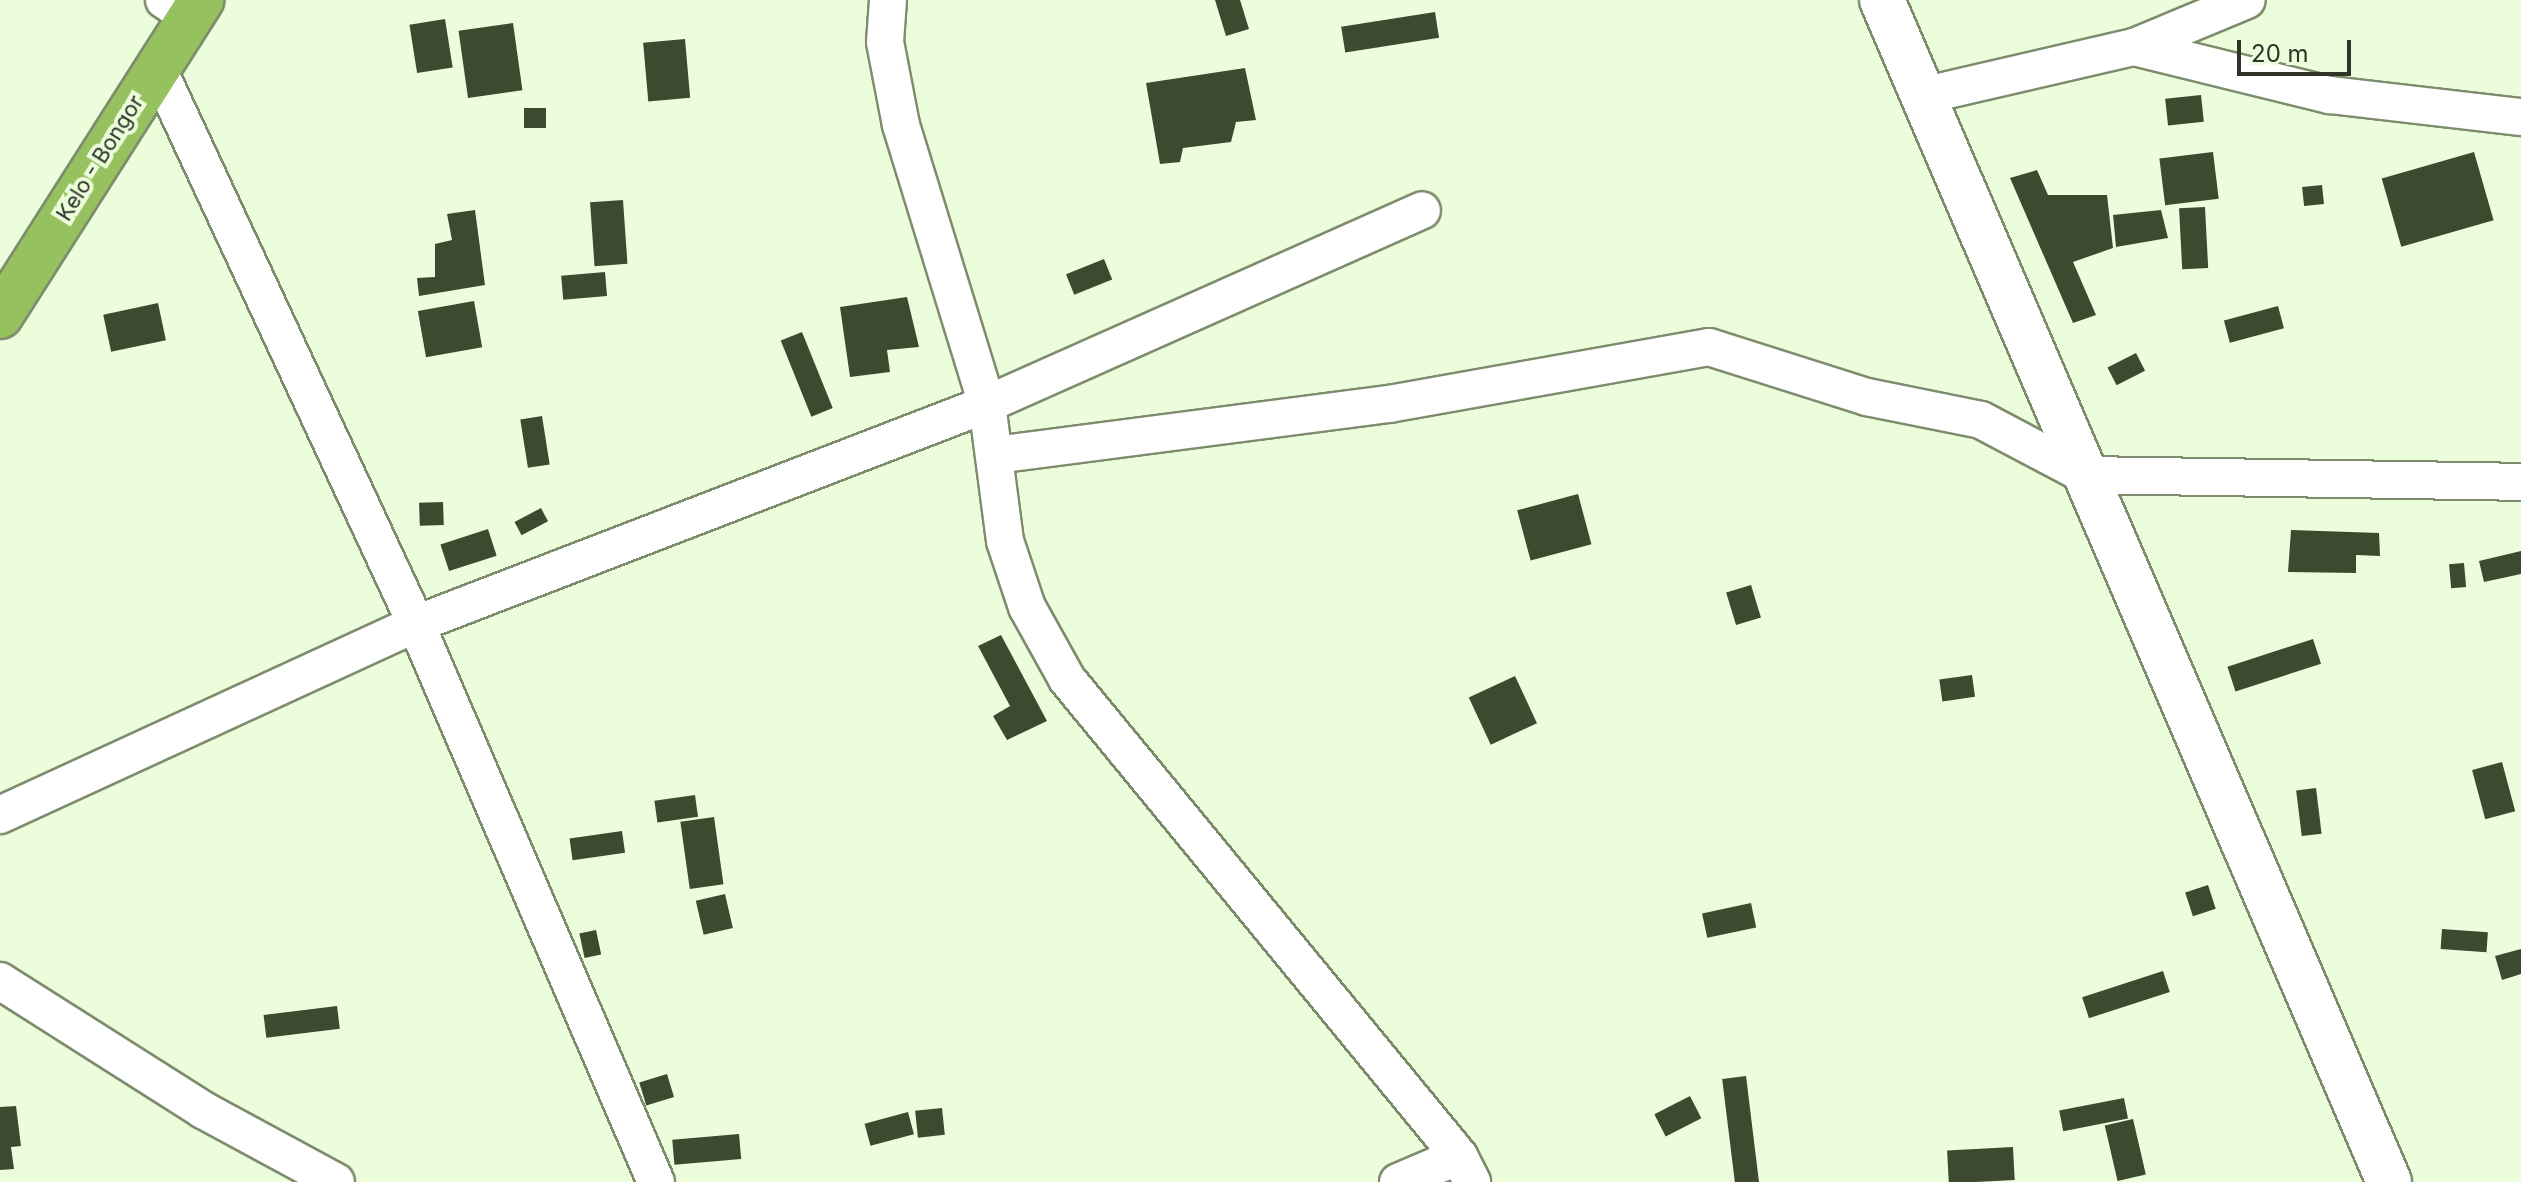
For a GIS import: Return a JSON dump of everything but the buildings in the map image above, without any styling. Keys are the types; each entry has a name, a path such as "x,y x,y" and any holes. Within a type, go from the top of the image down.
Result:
{"highway":[{"name":"Kelo - Bongor","path":"0,316 157,67 185,6"}],"street":[{"path":"888,0 885,42 901,125 987,404 1010,554 1027,607 1067,679 1466,1169 1398,1182"},
{"path":"1882,0 1926,95 2085,475 2389,1182"},
{"path":"1926,95 2134,47 2247,0"},
{"path":"2134,47 2330,95 2521,117"},
{"path":"157,67 416,624 656,1182"},
{"path":"0,815 416,624 987,404 1422,210"},
{"path":"995,455 1389,404 1709,347 1867,397 1981,420 2085,475 2521,482"},
{"path":"0,981 203,1110 336,1182"}]}
